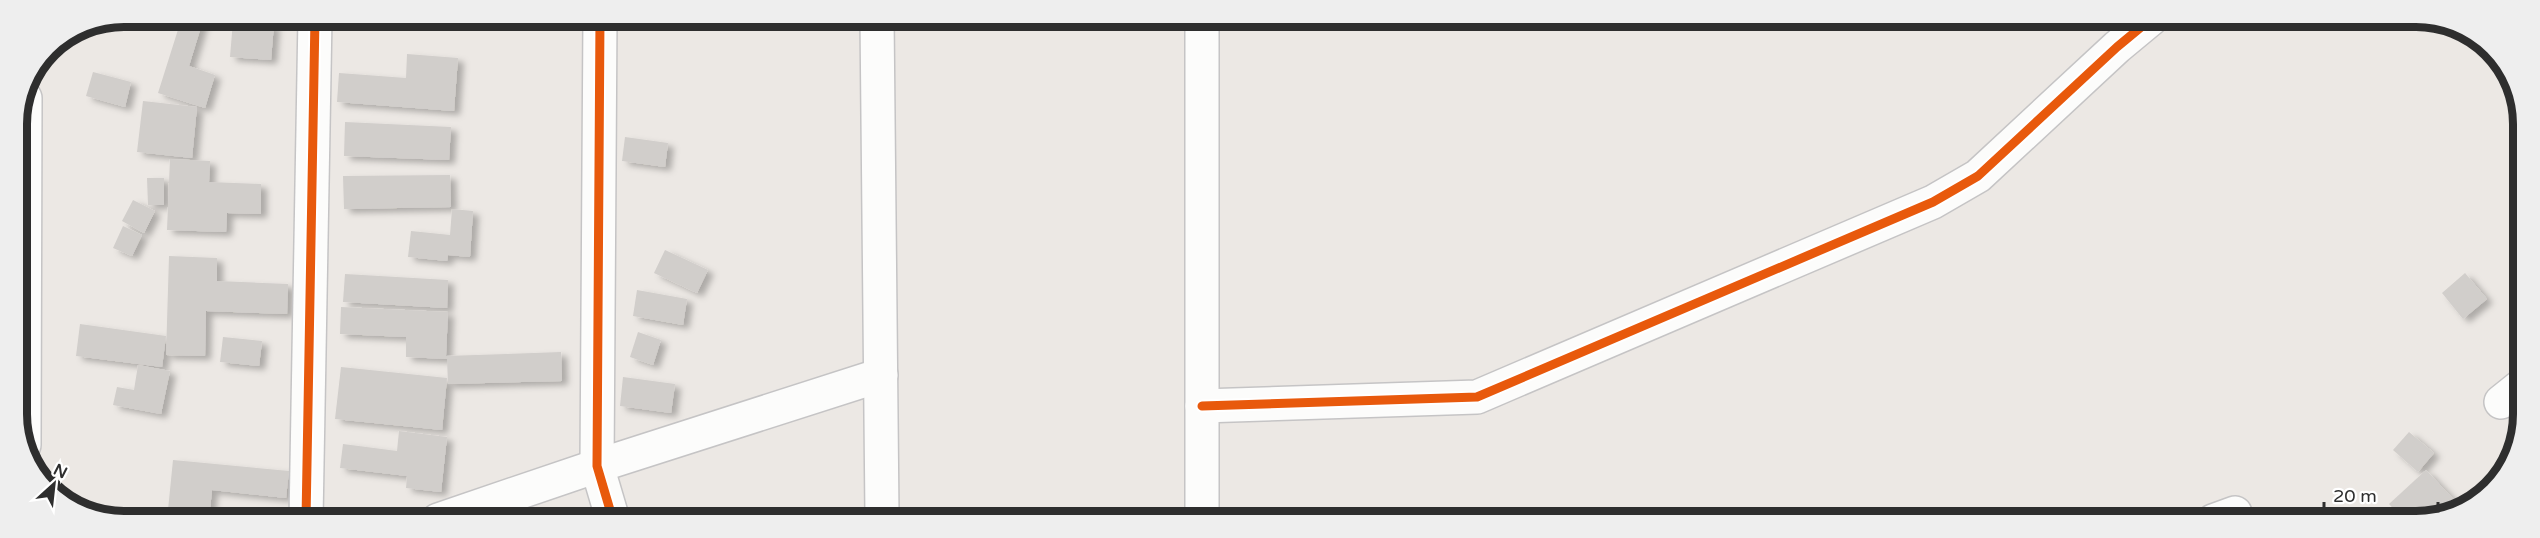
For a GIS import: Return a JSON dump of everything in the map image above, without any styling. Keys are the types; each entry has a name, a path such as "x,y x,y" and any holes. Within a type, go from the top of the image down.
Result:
{"street":[{"path":"306,511 315,27"},
{"path":"600,27 597,466 611,511"},
{"path":"877,27 882,511"},
{"path":"1202,27 1202,511"},
{"path":"1202,406 1477,397 1933,202 1978,176 2116,47 2141,27"},
{"path":"464,511 881,375"}],"building":[{"path":"179,27 201,27 189,66 215,75 205,108 158,93"},
{"path":"232,27 274,27 271,60 230,57"},
{"path":"407,54 458,58 454,111 337,102 339,73 406,78"},
{"path":"93,72 131,82 125,107 86,96"},
{"path":"143,101 197,107 192,158 137,152"},
{"path":"345,122 451,127 449,160 344,156"},
{"path":"625,137 668,143 665,167 622,161"},
{"path":"170,159 210,161 209,182 261,184 261,214 227,213 226,232 167,230"},
{"path":"450,175 451,207 344,209 343,176"},
{"path":"147,178 164,178 164,205 148,205"},
{"path":"133,200 155,211 144,233 122,221"},
{"path":"452,209 473,211 470,257 448,255 447,261 408,257 411,231 450,235"},
{"path":"123,226 142,235 132,256 113,248"},
{"path":"665,250 708,270 697,293 654,273"},
{"path":"169,256 217,258 217,281 288,284 287,314 206,311 205,356 166,355"},
{"path":"2465,273 2487,299 2463,319 2442,293"},
{"path":"345,274 448,280 447,308 343,302"},
{"path":"637,290 687,299 683,325 633,316"},
{"path":"341,307 448,312 446,356 561,352 562,381 448,384 447,359 406,357 406,337 340,334"},
{"path":"80,324 166,336 162,367 76,356"},
{"path":"638,332 661,340 653,365 630,357"},
{"path":"223,337 262,341 259,366 220,362"},
{"path":"138,365 170,371 161,414 113,405 117,387 134,390"},
{"path":"341,367 447,378 442,430 335,419"},
{"path":"623,377 675,384 671,413 620,406"},
{"path":"399,431 447,437 441,492 406,488 407,476 340,468 343,444 397,451"},
{"path":"2409,432 2434,453 2418,472 2393,450"},
{"path":"173,460 289,471 286,498 212,490 210,511 168,511"},
{"path":"2426,470 2456,502 2435,509 2416,511 2396,511 2389,504"}],"cycle path":[{"path":"306,511 315,27"},
{"path":"600,27 597,466 610,511"},
{"path":"1202,406 1477,397 1933,202 1978,176 2141,27"}]}
